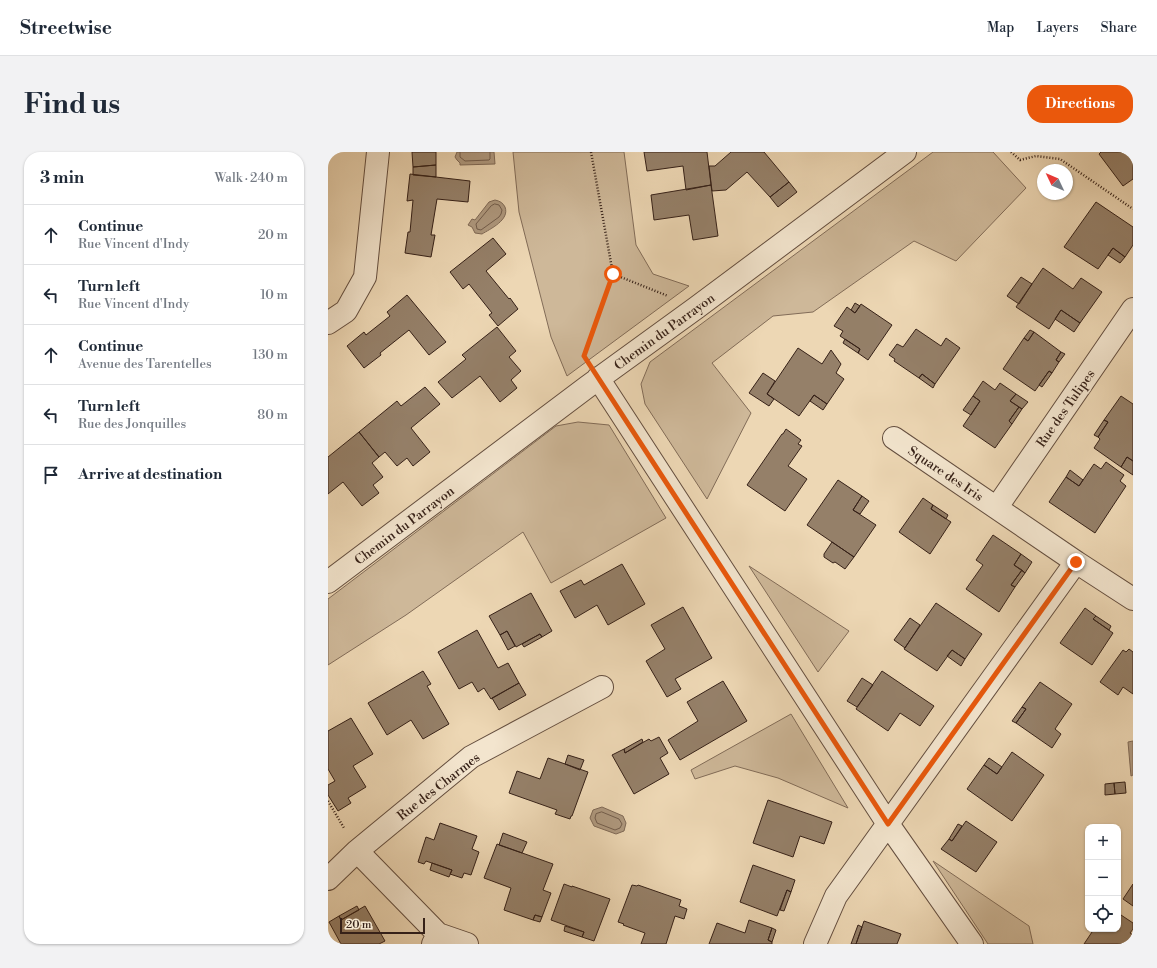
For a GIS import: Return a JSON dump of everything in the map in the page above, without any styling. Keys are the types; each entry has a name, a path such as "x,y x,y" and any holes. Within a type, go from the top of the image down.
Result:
{"street":[{"path":"328,323 346,310 365,277 378,152"},
{"name":"Chemin du Parrayon","path":"328,582 598,378 696,308 904,152"},
{"name":"Rue des Tulipes","path":"997,507 1133,309"},
{"path":"598,378 888,824 972,944"},
{"name":"Square des Iris","path":"894,438 1133,599"},
{"path":"815,944 836,896 1076,562"},
{"name":"Rue des Charmes","path":"328,879 357,851 470,757 602,688"},
{"path":"357,851 436,939 467,944"}],"path":[{"path":"591,152 613,274 584,356 598,378"},
{"path":"1011,152 1020,160 1036,156 1060,159 1133,209"},
{"path":"613,274 696,308"},
{"path":"328,801 357,851"}],"shaded area":[{"path":"513,152 624,152 636,245 653,274 689,286 567,376 551,337 519,212"},
{"path":"933,152 993,152 1026,188 956,261 914,241 813,312 773,316 712,363 751,413 707,499 645,404 641,384 650,362"},
{"path":"578,422 609,425 666,518 551,583 523,532 406,615 328,665 328,599 556,426"},
{"path":"749,566 849,631 818,672"},
{"path":"791,714 848,808 778,778 735,766 695,779 691,770"},
{"path":"933,861 1029,926 1033,944 988,944"}],"water":[{"path":"457,152 494,152 495,164 460,165 455,157"},
{"path":"495,200 501,202 505,207 505,216 498,224 482,234 475,233 472,227 468,225 472,219 475,220 489,202"},
{"path":"1133,741 1133,775 1131,776 1128,742"},
{"path":"602,807 623,816 626,823 624,831 616,834 594,826 590,818 593,810"}],"building":[{"path":"412,152 436,152 436,165 413,167"},
{"path":"644,152 707,152 711,185 686,190 683,166 647,171"},
{"path":"731,152 764,152 789,182 770,197 747,172 726,190 712,191 709,166 715,166"},
{"path":"1101,152 1133,152 1133,179 1123,186 1099,154"},
{"path":"436,165 436,177 413,175 413,167"},
{"path":"410,174 470,181 468,202 437,199 431,235 435,235 431,257 405,253 408,232 410,232 413,200 407,201"},
{"path":"789,182 797,192 778,207 770,197"},
{"path":"711,185 718,236 693,240 689,215 654,220 651,195"},
{"path":"1096,202 1133,227 1133,245 1125,257 1113,248 1098,269 1064,247"},
{"path":"493,238 506,254 486,271 518,309 498,326 489,315 492,313 469,284 463,289 450,272"},
{"path":"1113,248 1125,257 1120,263 1108,255"},
{"path":"1043,268 1073,289 1081,278 1102,292 1080,323 1061,310 1049,329 1016,307"},
{"path":"1021,277 1032,284 1019,304 1007,296"},
{"path":"407,295 446,342 429,355 409,330 364,368 347,346 364,332 366,335 390,316 387,312"},
{"path":"855,303 860,306 855,313 851,310"},
{"path":"861,304 892,325 868,360 858,353 860,349 840,336 843,331 834,326 847,307 855,313"},
{"path":"1061,310 1080,323 1074,332 1055,319"},
{"path":"497,327 516,351 509,357 521,371 511,380 517,388 500,402 480,376 452,398 438,382 466,359 462,355"},
{"path":"916,329 941,346 946,338 960,348 935,384 922,374 919,378 894,361 895,359 889,355 897,344 903,347"},
{"path":"1030,330 1034,332 1028,341 1024,338"},
{"path":"1034,332 1061,352 1056,360 1059,362 1052,373 1049,371 1035,391 1003,369 1024,338 1028,341"},
{"path":"845,339 860,349 858,353 843,343"},
{"path":"798,348 822,364 831,350 841,364 836,373 844,379 827,404 814,395 799,416 767,394"},
{"path":"1061,352 1065,354 1059,362 1056,360"},
{"path":"1049,371 1052,373 1042,387 1039,385"},
{"path":"763,373 775,381 767,394 774,399 769,406 749,393"},
{"path":"922,374 935,384 933,388 919,378"},
{"path":"983,381 995,390 1000,383 1016,394 1010,401 1019,407 1009,421 1012,424 995,448 963,426 980,401 973,396"},
{"path":"425,387 440,404 411,428 430,452 413,466 407,458 397,466 385,452 379,457 359,432 397,401 401,406"},
{"path":"1016,394 1028,402 1022,409 1010,401"},
{"path":"814,395 827,404 823,410 810,401"},
{"path":"973,396 980,401 971,415 963,410"},
{"path":"1121,396 1133,404 1133,461 1127,457 1121,467 1094,448 1100,439 1098,437 1108,422 1104,420"},
{"path":"1019,407 1022,409 1012,424 1009,421"},
{"path":"1104,420 1108,422 1098,437 1094,435"},
{"path":"786,429 801,440 798,444 802,446 788,466 807,479 785,511 747,485"},
{"path":"359,432 379,457 372,463 383,477 373,485 379,493 362,506 343,482 328,494 328,457"},
{"path":"1127,457 1133,461 1133,475 1121,467"},
{"path":"1106,462 1124,475 1120,481 1126,486 1095,533 1049,502 1066,477 1079,486 1094,464 1101,469"},
{"path":"1070,470 1083,480 1079,486 1066,477"},
{"path":"838,480 862,496 853,510 876,525 854,557 807,525"},
{"path":"862,496 869,501 860,514 853,510"},
{"path":"923,498 933,505 931,509 951,522 930,554 899,532"},
{"path":"933,505 948,515 946,519 931,509"},
{"path":"993,535 1021,554 1014,565 1022,570 1011,585 1015,587 999,612 966,589 983,565 976,560"},
{"path":"832,542 854,557 845,569 824,557 824,554"},
{"path":"1021,554 1032,562 1025,573 1014,565"},
{"path":"622,564 645,604 608,625 597,605 575,618 560,591 581,580 584,585"},
{"path":"1022,570 1025,573 1015,587 1011,585"},
{"path":"531,593 552,631 542,637 540,634 516,647 507,631 500,635 489,616"},
{"path":"936,603 982,634 965,659 952,650 937,671 904,649"},
{"path":"683,607 712,658 675,679 681,689 667,697 646,661 665,649 651,625"},
{"path":"1085,608 1096,616 1093,619 1113,633 1092,665 1060,643"},
{"path":"1096,616 1111,626 1109,630 1093,619"},
{"path":"910,618 920,625 905,648 894,640"},
{"path":"477,630 498,668 508,663 519,683 491,699 484,688 478,692 472,682 459,689 438,652"},
{"path":"507,631 515,646 508,650 500,635"},
{"path":"540,634 542,637 524,647 522,644"},
{"path":"1129,649 1133,652 1133,694 1123,687 1118,695 1100,682 1123,650 1126,652"},
{"path":"952,650 965,659 961,666 947,656"},
{"path":"423,671 431,684 427,686 449,724 423,739 411,720 387,735 368,703"},
{"path":"882,671 934,706 920,726 900,713 888,731 856,709"},
{"path":"862,678 873,685 857,707 847,701"},
{"path":"723,681 747,721 680,760 668,740 698,721 687,702"},
{"path":"1040,682 1072,704 1055,729 1061,734 1052,748 1016,723 1026,709 1022,707"},
{"path":"519,683 526,695 499,710 492,698"},
{"path":"1022,707 1026,709 1016,723 1012,721"},
{"path":"351,718 373,754 353,766 366,787 348,798 351,803 338,811 328,795 328,785 335,781 328,769 328,731"},
{"path":"659,737 668,753 660,758 669,774 634,794 612,755 624,749 625,753 649,739 651,741"},
{"path":"642,739 643,742 625,753 624,749"},
{"path":"1012,752 1044,775 1012,821 967,789 984,765 997,774"},
{"path":"568,755 584,760 580,770 565,764"},
{"path":"548,758 588,772 570,819 555,814 557,810 509,793 517,771 540,779"},
{"path":"989,758 1002,767 997,774 984,765"},
{"path":"1125,782 1126,793 1115,794 1114,783"},
{"path":"1114,783 1115,794 1105,795 1105,784"},
{"path":"768,800 832,822 824,844 800,836 793,857 753,843"},
{"path":"966,821 997,842 976,872 941,849 949,839 952,841"},
{"path":"440,823 477,836 472,849 479,852 471,875 464,873 462,878 450,874 452,870 426,861 424,864 418,862 426,837 434,840"},
{"path":"958,824 962,826 952,841 949,839"},
{"path":"503,833 527,842 522,853 499,845"},
{"path":"497,844 553,864 543,890 551,893 542,917 535,915 533,920 504,910 511,888 484,878"},
{"path":"432,863 452,870 449,877 430,870"},
{"path":"753,865 795,880 791,892 787,890 777,916 740,902"},
{"path":"564,884 610,899 594,941 582,937 584,932 551,920"},
{"path":"1133,884 1133,906 1123,899"},
{"path":"632,885 638,885 681,900 679,906 687,909 684,919 675,916 666,944 641,944 645,933 618,922"},
{"path":"787,890 791,892 784,911 780,910"},
{"path":"357,906 359,910 341,920 339,916"},
{"path":"365,906 385,941 379,944 341,944 329,922 339,916 341,920"},
{"path":"535,915 542,917 540,922 533,920"},
{"path":"1121,915 1133,923 1133,929 1130,933 1133,935 1133,944 1084,944 1092,932 1121,932"},
{"path":"749,920 772,928 768,940 772,942 772,944 709,944 717,923 745,933"},
{"path":"864,921 901,934 897,944 856,944"},
{"path":"858,925 862,927 856,944 851,944"},
{"path":"565,926 584,932 582,937 564,931"},
{"path":"772,928 776,930 772,942 768,940"}],"route":[{"path":"613,274 584,356 888,824 1076,562"}]}
